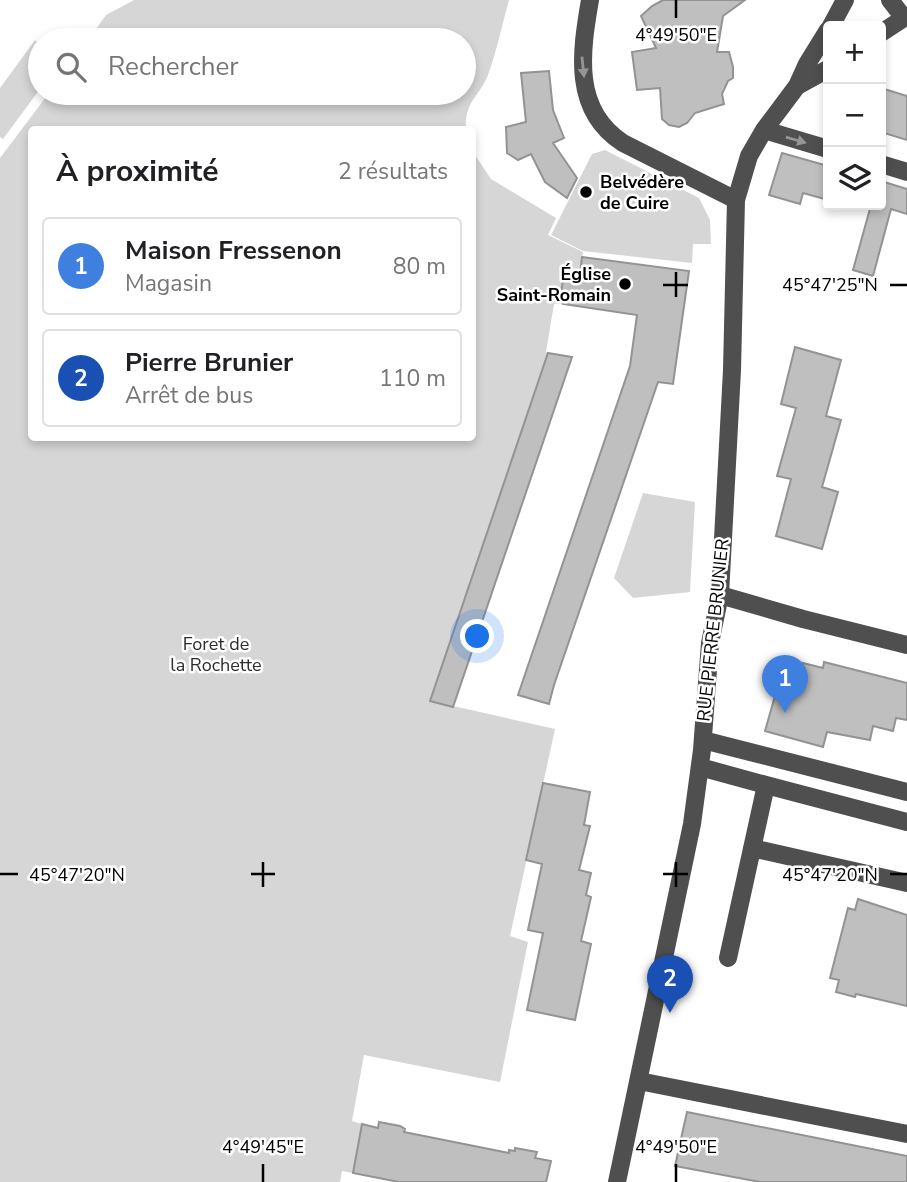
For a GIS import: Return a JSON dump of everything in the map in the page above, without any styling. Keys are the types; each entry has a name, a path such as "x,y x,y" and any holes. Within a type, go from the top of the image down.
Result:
{"street":[{"path":"590,0 582,60 586,91 594,115 609,134 623,143 736,200"},
{"name":"RUE PIERRE BRUNIER","path":"833,21 845,0"},
{"path":"886,30 906,17 890,0"},
{"name":"RUE PIERRE BRUNIER","path":"617,1182 692,824 700,767 710,643 720,595 732,370 736,200 749,156 764,130 797,86 823,38"},
{"name":"RUE PIERRE BRUNIER","path":"797,86 823,72"},
{"path":"764,130 823,148"},
{"path":"886,166 907,172"},
{"path":"720,595 907,645"},
{"path":"703,740 907,792"},
{"path":"700,767 907,822"},
{"path":"728,958 766,785"},
{"path":"752,848 907,883"},
{"path":"639,1081 907,1134"}],"green space":[{"name":"Foret de la Rochette","path":"134,0 509,0 488,75 476,96 476,28 97,28 106,15"},
{"path":"28,50 28,105 3,139 0,137 0,88"},
{"name":"Foret de la Rochette","path":"40,105 471,105 466,126 28,126 28,441 476,441 476,156 491,179 556,218 548,235 583,252 580,274 564,273 561,293 564,293 563,304 554,304 546,352 548,353 431,701 555,729 510,936 528,942 500,1082 364,1055 352,1121 362,1124 353,1173 342,1171 340,1182 0,1182 0,158"},
{"path":"605,150 699,198 710,220 711,244 693,244 692,263 583,251 551,235 592,154"},
{"path":"643,493 695,502 690,592 633,598 614,578"}],"building":[{"path":"663,0 745,0 723,16 717,52 729,52 733,67 733,78 728,81 722,94 724,104 695,113 687,123 679,127 669,125 662,119 660,88 637,90 632,52 656,48 641,16"},
{"path":"549,71 553,110 564,138 553,143 577,178 567,198 545,182 531,154 518,160 507,153 506,127 526,122 521,73"},
{"path":"886,90 907,96 907,140 886,134"},
{"path":"782,153 823,165 823,199 803,193 800,204 769,195"},
{"path":"886,183 907,189 907,214 891,209 873,276 853,270 870,210 886,210"},
{"path":"582,257 689,271 673,384 658,382 549,704 518,695 630,366 637,315 563,304 564,293 561,293 564,273 580,274"},
{"path":"795,347 841,360 826,416 841,420 822,487 838,492 822,549 776,536 791,479 777,476 796,408 781,404"},
{"path":"548,353 572,357 453,707 430,701"},
{"path":"824,662 907,683 907,720 896,718 893,731 873,726 870,740 827,732 823,747 765,731 777,689 795,693 803,663 823,668"},
{"path":"543,783 590,792 584,825 590,826 579,870 591,873 586,895 591,897 581,941 591,944 575,1020 527,1010 543,933 528,930 542,864 526,860"},
{"path":"858,899 907,915 907,1006 836,992 839,980 830,978 848,908 855,910"},
{"path":"687,1112 907,1156 907,1182 760,1182 675,1166"},
{"path":"379,1122 400,1126 405,1129 404,1132 509,1153 509,1150 515,1151 515,1148 537,1152 535,1158 551,1161 546,1182 399,1182 353,1173 362,1124 378,1128"}],"place":[{"name":"Belvédère de Cuire","path":"586,192"},
{"name":"Église Saint-Romain","path":"625,284"},
{"name":"Maison Fressenon","path":"785,713"},
{"name":"Pierre Brunier","path":"670,1013"}]}
